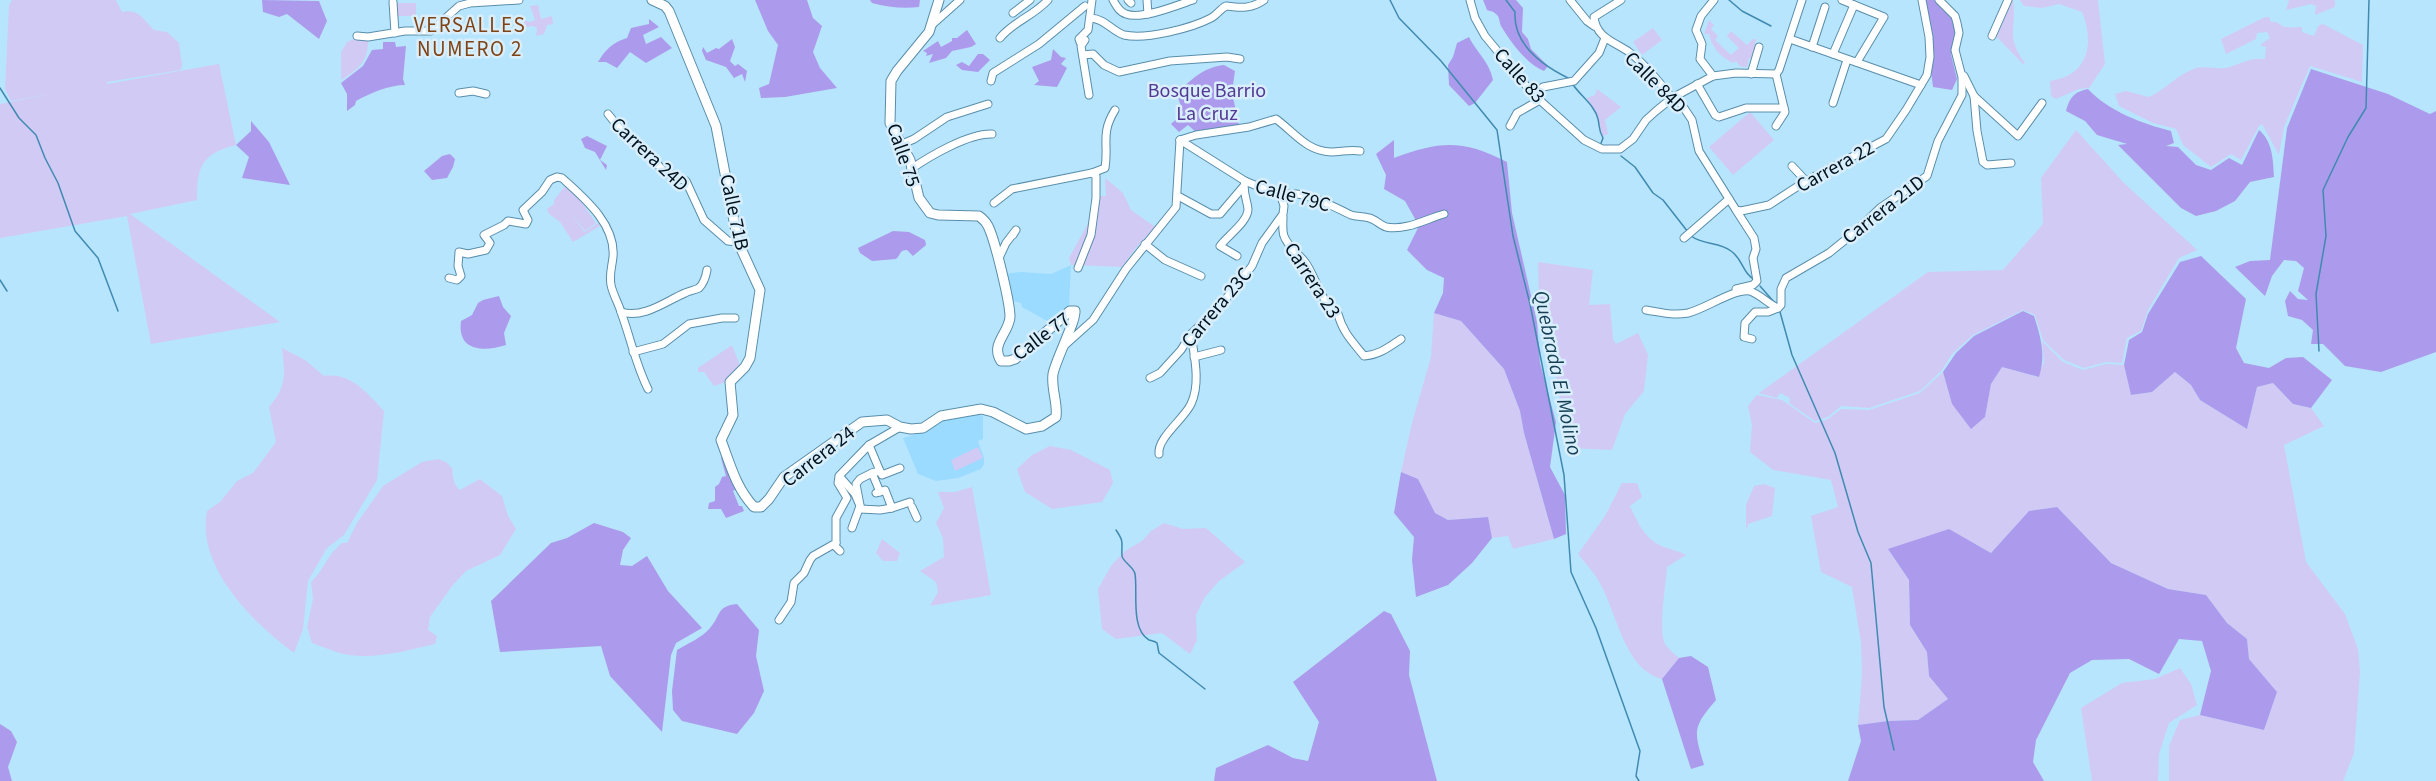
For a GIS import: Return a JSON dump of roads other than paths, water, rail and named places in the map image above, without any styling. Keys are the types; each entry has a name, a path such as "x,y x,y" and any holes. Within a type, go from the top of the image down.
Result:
{"street":[{"path":"357,36 431,31 459,6 470,3 519,0"},
{"name":"Calle 71B","path":"652,0 665,6 680,35 716,126 738,242 760,295 750,358 745,367 730,382 733,415 721,440 737,483"},
{"path":"933,24 934,12 939,0"},
{"path":"933,24 960,0"},
{"path":"1013,13 1030,0"},
{"path":"1000,38 1007,28 1033,14 1048,0"},
{"path":"1076,0 1089,4"},
{"path":"1113,0 1126,14 1148,14 1191,0"},
{"path":"1147,0 1148,14"},
{"path":"1091,18 1103,21 1123,35 1154,35 1212,17 1226,6 1245,8 1255,6 1264,0"},
{"name":"Calle 83","path":"1470,0 1475,18 1485,36 1533,94 1584,140 1602,149 1620,149 1633,139 1646,120 1672,98"},
{"name":"Calle 84D","path":"1570,0 1587,21 1605,38 1629,52 1672,98 1678,99 1689,114 1700,152 1754,238 1756,249 1753,258 1757,281 1755,284 1732,292"},
{"path":"1594,26 1594,17 1621,0"},
{"path":"1713,76 1700,59 1702,44 1696,30 1701,16 1714,0"},
{"path":"1776,126 1785,112 1776,74 1802,0"},
{"path":"1842,0 1884,17 1857,62"},
{"name":"Carrera 22","path":"1736,210 1770,205 1806,181 1886,139 1927,75 1930,57 1929,37 1922,0"},
{"name":"Carrera 21D","path":"1778,308 1781,305 1781,289 1786,278 1829,253 1897,194 1927,176 1938,140 1962,95 1960,69 1955,50 1959,33 1955,16 1939,0"},
{"path":"1992,36 2008,0"},
{"path":"393,2 395,33"},
{"path":"1089,4 1091,18 1088,30 1079,39 1080,42 1085,40 1093,42"},
{"path":"991,81 993,73 998,69 1039,44 1089,4"},
{"path":"1833,54 1854,5"},
{"path":"1812,46 1825,7"},
{"name":"Calle 75","path":"933,24 891,81 890,123 910,160 919,198 930,213 979,216 985,221"},
{"path":"1533,94 1543,87 1571,82 1599,53 1605,38"},
{"path":"1790,39 1921,85"},
{"path":"1085,40 1081,46 1089,95"},
{"path":"1751,74 1759,47"},
{"path":"1083,55 1093,54 1104,65 1119,72 1170,61 1227,57 1240,59"},
{"path":"1833,103 1846,60"},
{"path":"1960,69 1974,96 2018,136 2042,103"},
{"path":"1672,98 1713,76 1776,74"},
{"path":"1697,84 1714,115 1719,117 1746,108 1784,108"},
{"path":"459,93 473,91 486,94"},
{"path":"1974,96 1983,162 1987,165 2012,163"},
{"path":"1510,126 1517,113 1540,100"},
{"path":"900,145 914,139 947,117 988,104"},
{"path":"994,203 1012,189 1092,173 1106,168 1104,140 1109,121 1115,110"},
{"name":"Carrera 24D","path":"608,114 664,172 686,181 704,220 728,241 738,242"},
{"path":"1062,349 1093,320 1126,269 1176,207 1180,140 1196,135 1249,127 1276,119 1302,142 1314,148 1331,152 1360,151"},
{"path":"911,169 969,138 992,134"},
{"name":"Calle 79C","path":"1180,140 1244,184 1281,196 1286,193 1303,195 1342,208 1353,216 1370,218 1385,227 1417,225 1444,214"},
{"path":"1700,152 1707,147"},
{"path":"1792,166 1806,181"},
{"path":"1078,268 1091,235 1094,218 1096,176 1092,173"},
{"path":"449,278 457,280 461,276 458,266 459,252 468,254 486,250 490,243 484,235 508,221 526,224 528,220 524,210 542,192 550,180 557,177 562,178 606,226 613,258 609,273 611,287 648,389"},
{"path":"1178,196 1211,214 1223,213 1244,184"},
{"name":"Calle 79C","path":"1220,246 1248,211 1244,184"},
{"path":"1281,196 1284,206 1283,214"},
{"path":"1687,235 1729,199"},
{"name":"Carrera 23C","path":"1150,378 1160,374 1181,350 1191,334 1221,305 1252,266 1262,243 1283,214"},
{"name":"Carrera 23","path":"1283,214 1283,233 1287,243 1310,269 1324,296 1334,312 1338,314 1346,334 1364,356 1386,350 1401,339"},
{"name":"Calle 77","path":"985,221 999,258 1010,314 1007,326 999,340 998,356 1005,362 1015,359 1045,331 1073,310 1075,315 1054,373 1053,390 1057,411 1056,417 1051,422"},
{"path":"999,258 1016,230 1013,235"},
{"path":"1145,244 1165,260 1201,276"},
{"name":"Carrera 23C","path":"1220,246 1237,256"},
{"path":"621,312 626,314 665,305 699,287 707,270"},
{"path":"1646,310 1659,314 1689,312 1720,301 1732,292 1748,291 1778,308 1772,311 1755,312 1750,316 1745,323 1744,337 1752,339"},
{"path":"633,352 663,344 681,328 690,324 735,318"},
{"path":"1160,454 1161,444 1192,403 1196,377 1191,334"},
{"name":"Carrera 23C","path":"1194,357 1221,350"},
{"name":"Carrera 24","path":"737,483 742,495 754,507 761,507 784,477 862,422 887,420 900,427 923,428 941,416 981,409 993,412 1026,429 1051,422"},
{"path":"840,551 836,543 836,519 847,498 838,483 839,476 869,445 900,427"},
{"path":"869,445 882,475 900,468"},
{"path":"852,528 860,507 856,484 860,479 880,471"},
{"path":"872,473 878,493 885,490 892,508"},
{"path":"839,476 855,495 860,507"},
{"path":"860,507 880,510 911,505 917,518"},
{"path":"779,620 791,602 794,583 804,573 810,560 836,543"}],"waterway":[{"name":"Quebrada El Molino","path":"1390,0 1399,18 1441,61 1497,130 1513,236 1530,304 1564,475 1571,572 1596,628 1640,751 1636,776 1639,781"},
{"path":"1506,0 1515,12 1519,35 1524,44 1540,61 1570,79"},
{"path":"1729,0 1742,11 1771,26"},
{"path":"2319,351 2316,294 2326,236 2323,190 2348,137 2366,108 2369,0"},
{"path":"1572,83 1596,114 1603,138 1600,146"},
{"path":"0,88 19,118 36,135 58,183 75,231 98,258 118,311"},
{"path":"1621,156 1635,167 1653,193 1663,200 1688,232"},
{"path":"1691,236 1727,248 1735,254 1747,274 1755,280"},
{"path":"0,280 7,291"},
{"path":"1760,286 1774,302"},
{"path":"1780,312 1792,355 1835,453 1858,532 1871,563 1884,707 1894,750"},
{"path":"1116,530 1122,541 1122,556 1135,574 1137,619 1143,635 1157,643 1159,653 1205,689"}],"district":[{"name":"VERSALLES NUMERO 2","path":"470,37"}],"park label":[{"name":"Bosque Barrio La Cruz","path":"1207,102"}]}
